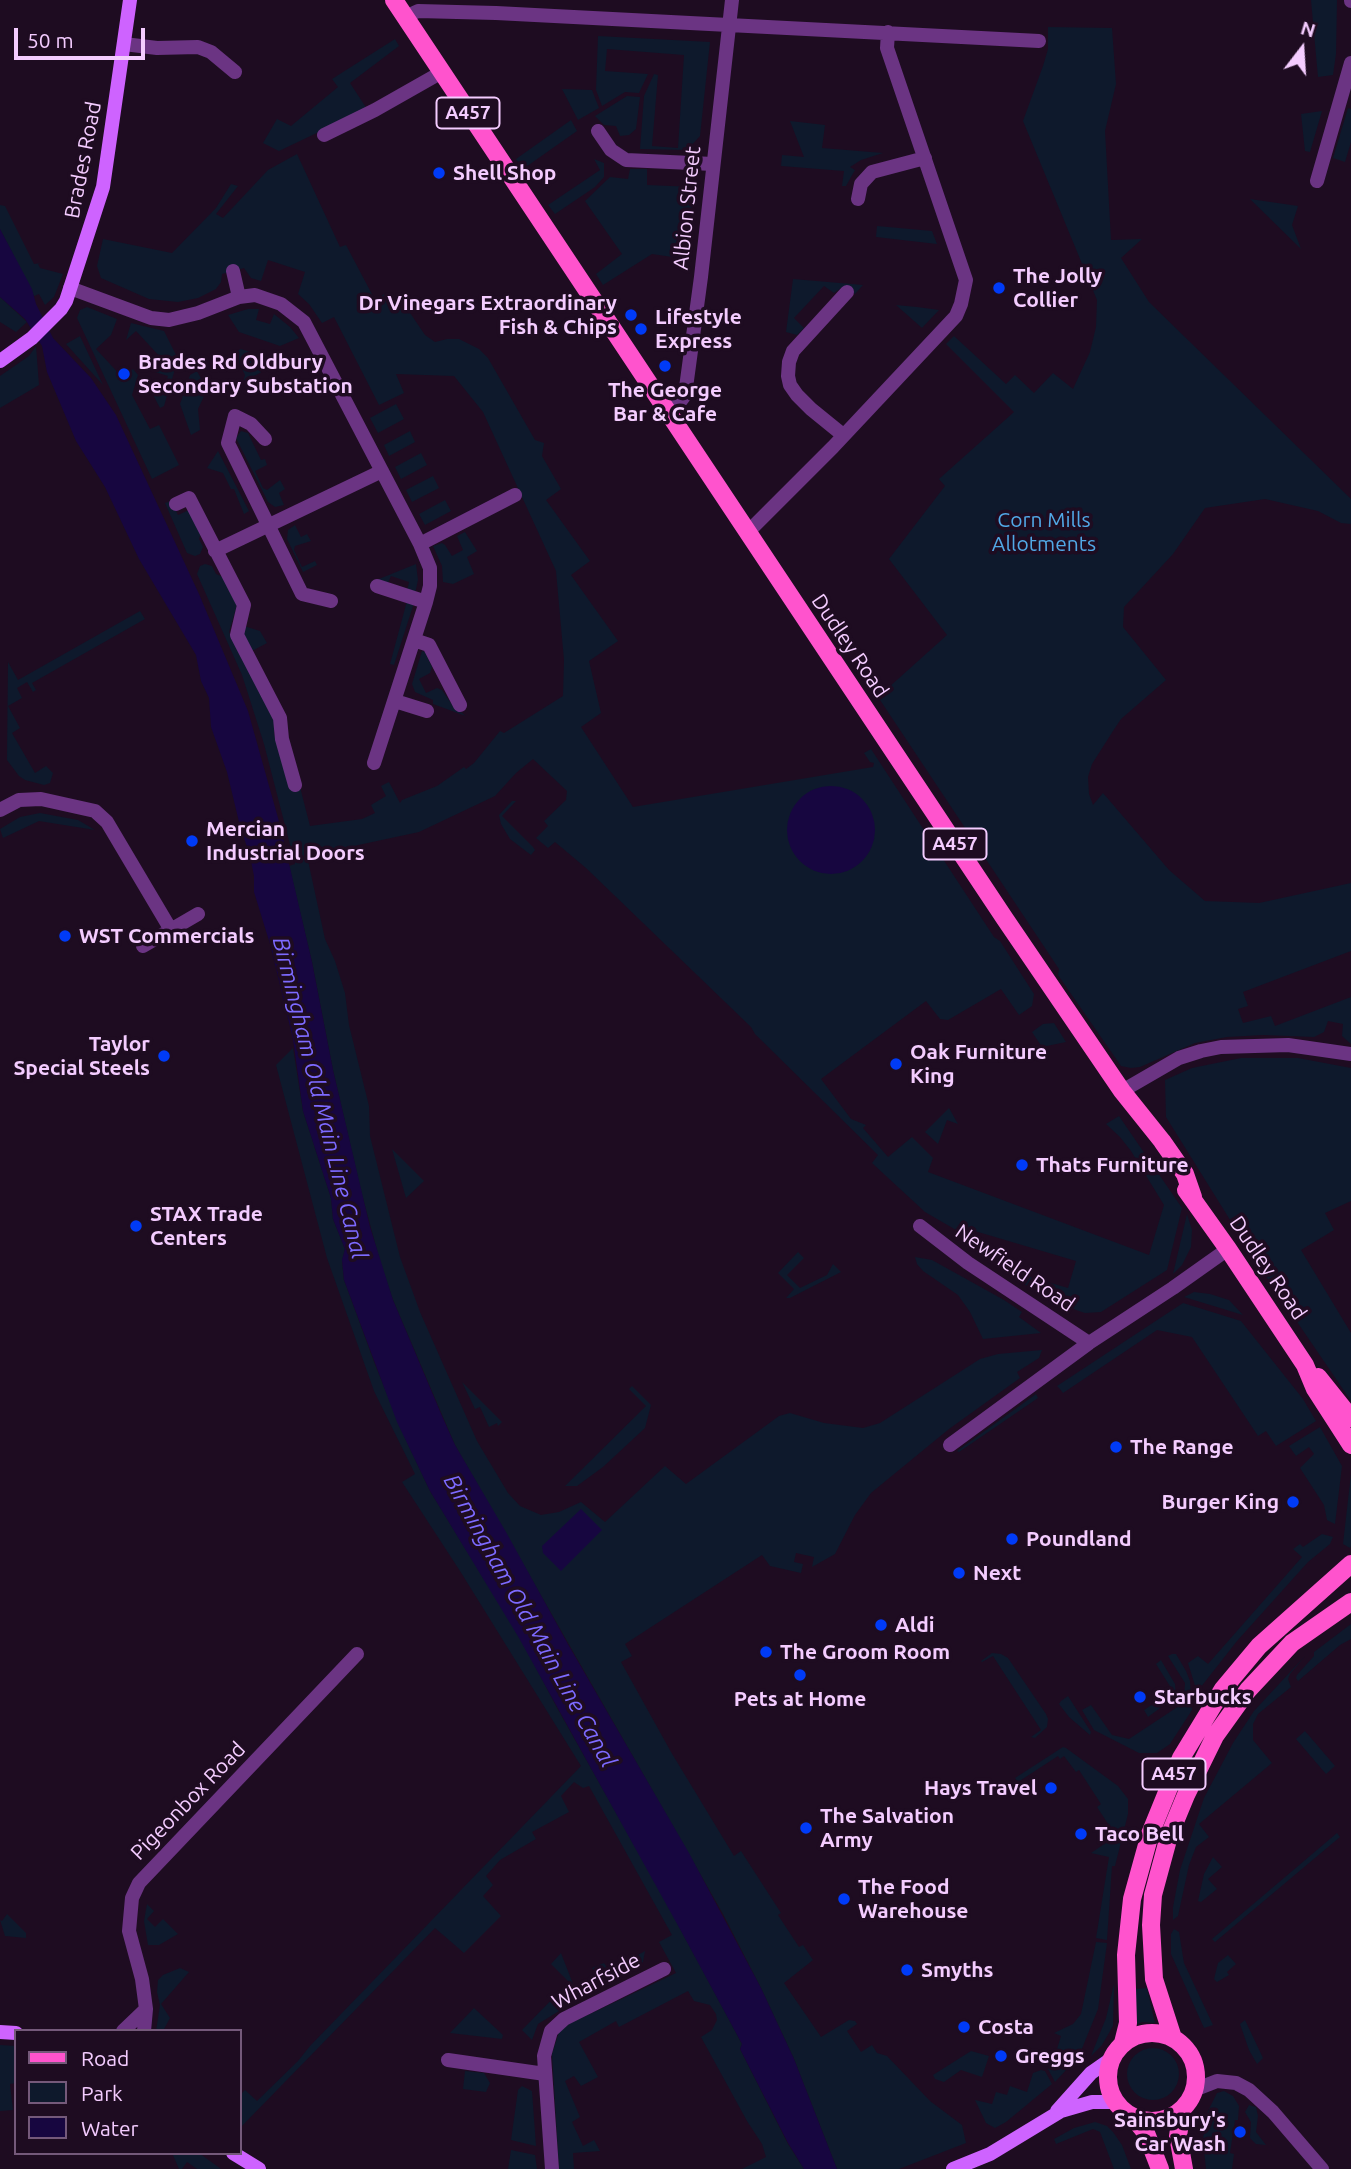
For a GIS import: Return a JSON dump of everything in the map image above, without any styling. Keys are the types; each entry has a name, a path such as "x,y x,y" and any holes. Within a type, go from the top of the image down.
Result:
{"main road":[{"name":"A457","path":"394,0 413,9 442,72"},
{"name":"Dudley Road","path":"442,72 665,411 1122,1091 1142,1131 1175,1178 1193,1197 1305,1365 1315,1389 1351,1444"},
{"name":"Dudley Road","path":"1305,1365 1321,1380 1351,1418"},
{"name":"A457","path":"1124,2042 1128,2023 1126,1955 1132,1899 1150,1834 1181,1758 1223,1689 1259,1646 1351,1564"},
{"name":"A457","path":"1194,2090 1195,2068 1192,2057 1174,2038 1154,1979 1151,1925 1153,1895 1169,1836 1215,1735 1248,1690 1292,1643 1351,1602"},
{"path":"1160,2169 1146,2133 1132,2116 1115,2102 1108,2082 1111,2059 1124,2042 1151,2032 1174,2038"},
{"path":"1184,2169 1178,2136 1182,2110 1194,2090"},
{"path":"1132,2116 1160,2121 1182,2110"}],"street":[{"name":"Brades Road","path":"0,361 32,338 61,309 70,288 103,187 130,0"},
{"name":"Albion Street","path":"665,411 679,403 685,395 732,0"},
{"path":"413,9 1039,41"},
{"path":"747,533 956,316 961,303 965,280 887,48 888,32"},
{"path":"124,44 157,48 198,47 211,52 234,72"},
{"path":"1317,181 1351,63"},
{"path":"324,135 442,72"},
{"path":"598,131 611,150 626,160 713,164"},
{"path":"858,199 861,184 872,172 925,158"},
{"path":"233,271 239,297"},
{"path":"70,288 151,318 169,320 198,313 239,297 255,295 268,298 304,321 430,568 430,586 426,602 374,763"},
{"path":"843,435 797,395 788,376 793,351 847,292"},
{"path":"265,439 251,424 235,416 228,443 302,594 331,601"},
{"path":"215,551 382,471"},
{"path":"420,544 515,495"},
{"path":"176,504 189,498 244,605 237,635 280,718 282,738 295,785"},
{"path":"377,586 426,602"},
{"path":"414,640 429,645 460,705"},
{"path":"395,701 428,711"},
{"path":"0,810 19,800 41,799 94,811 107,822 171,930"},
{"path":"143,946 198,914"},
{"path":"1122,1091 1179,1058 1221,1047 1288,1045 1351,1054"},
{"name":"Newfield Road","path":"920,1226 968,1263 1089,1343"},
{"path":"950,1445 1089,1343 1228,1249"},
{"name":"Pigeonbox Road","path":"144,2029 146,2009 140,1968 130,1931 132,1898 139,1883 357,1654"},
{"name":"Wharfside","path":"552,2169 544,2056 551,2031 556,2025 664,1969"},
{"path":"125,2029 146,2009"},
{"path":"1054,2114 1091,2073 1111,2059"},
{"path":"448,2060 545,2074"},
{"path":"1194,2090 1217,2081 1236,2083 1249,2090 1273,2112 1322,2169"},
{"path":"953,2169 990,2154 1054,2114 1092,2102 1115,2102"},
{"path":"236,2155 259,2169"}],"green space":[{"path":"1311,0 1337,0 1333,75 1318,77"},
{"name":"Corn Mills Allotments","path":"1048,27 1112,28 1116,84 1105,131 1111,240 1142,239 1121,258 1149,302 1351,499 1351,524 1341,523 1318,511 1265,499 1205,508 1173,554 1124,607 1123,627 1166,680 1121,719 1092,764 1088,777 1089,794 1093,805 1103,793 1169,870 1205,901 1259,903 1351,883 1351,951 1243,992 1248,1006 1238,1009 1243,1023 1271,1016 1275,1026 1351,997 1351,1044 1342,1036 1343,1024 1328,1021 1324,1032 1314,1037 1227,1037 1195,1043 1140,1067 1121,1066 1058,975 1059,969 878,697 947,635 889,559 945,486 939,479 1014,412 946,344 954,336 1006,384 1015,375 1034,393 1053,373 1073,389 1090,352 1096,327 1097,300 1023,121 1048,49"},
{"path":"598,36 710,42 700,136 687,150 640,149 644,96 654,74 658,75 652,146 678,148 684,55 607,49 605,71 648,74 639,93 625,92 602,106 596,90"},
{"path":"395,39 399,46 350,83 367,109 279,151 263,143 277,119 291,126 338,87 332,79"},
{"path":"562,89 592,90 599,108 578,120"},
{"path":"627,96 640,97 636,129 629,135 620,136 616,126 604,125 595,116"},
{"path":"1348,108 1351,109 1351,142 1345,162 1333,158"},
{"path":"1322,111 1310,152 1305,151 1301,114"},
{"path":"571,120 577,131 523,169 516,159"},
{"path":"790,121 825,125 822,148 883,153 861,160 850,167 855,170 846,186 842,186 844,171 781,166 782,155 804,157"},
{"path":"297,154 340,247 346,245 375,300 386,293 395,305 402,301 425,335 435,342 459,339 479,349 488,358 535,440 544,443 542,456 561,489 546,500 590,561 571,575 618,641 589,661 601,713 581,727 633,807 873,767 874,763 870,762 864,753 871,749 1034,994 1032,1006 1019,1015 1001,989 948,1020 940,1019 926,1001 821,1079 851,1119 866,1125 863,1128 888,1157 912,1137 933,1158 928,1172 1149,1255 1164,1205 1131,1151 1106,1124 1119,1116 1182,1208 1167,1270 1101,1312 1085,1313 1076,1310 1040,1291 1038,1293 1016,1279 1012,1275 1013,1272 1068,1288 1076,1261 968,1229 966,1235 925,1212 872,1163 878,1155 751,1027 586,868 555,842 548,848 536,838 548,826 544,821 566,800 567,791 533,759 495,796 419,832 307,856 325,939 345,993 349,1025 369,1106 370,1136 400,1257 420,1312 477,1441 508,1493 520,1506 541,1515 559,1512 581,1502 605,1522 665,1466 686,1484 779,1416 790,1413 824,1423 863,1428 880,1423 980,1359 998,1354 1042,1350 1039,1358 1017,1372 1020,1378 949,1429 871,1493 855,1515 835,1554 812,1567 814,1557 796,1553 794,1562 803,1564 801,1573 770,1566 762,1555 625,1644 632,1656 621,1662 734,1856 741,1851 781,1913 778,1915 799,1947 803,1945 813,1960 784,1983 821,2037 849,2020 855,2021 857,2024 847,2031 861,2052 872,2045 877,2053 887,2056 930,2101 962,2125 966,2143 899,2169 837,2169 794,2059 723,1914 455,1445 393,1300 381,1265 333,1070 312,962 289,866 295,864 264,744 242,675 197,574 200,566 212,566 216,574 223,577 237,605 229,632 275,722 274,733 291,788 300,787 310,826 362,819 375,813 371,805 386,796 381,786 389,782 400,803 437,786 464,767 466,769 500,731 504,733 563,696 564,660 556,571 483,412 454,376 396,374 404,393 379,405 334,317 322,323 298,294 305,272 268,260 261,281 251,278 244,268 222,274 216,289 198,298 178,302 149,299 101,278 97,266 103,239 172,253 216,208 231,184 238,186 216,214 223,218 268,170"},
{"path":"594,159 604,163 604,177 595,187 555,214 548,205 600,170"},
{"path":"630,169 647,169 647,185 694,187 686,259 652,254 603,285 596,274 622,254 585,201 610,177 628,179"},
{"path":"1250,199 1298,206 1292,225 1301,249"},
{"path":"0,205 5,206 34,264 43,263 38,264 40,268 63,274 54,297 45,305 39,294 34,296 0,229"},
{"path":"877,226 932,231 937,244 876,237"},
{"path":"793,279 863,285 855,294 844,286 834,293 824,286 794,318 804,328 797,335 786,332"},
{"path":"0,297 27,322 16,332 0,322"},
{"path":"896,305 917,307 939,310 922,328"},
{"path":"87,307 117,319 111,335 96,349 123,378 133,369 138,375 132,395 150,429 159,425 179,465 152,479 77,318 80,310"},
{"path":"259,309 256,320 270,324 274,314 299,338 280,346 239,332 228,315"},
{"path":"131,323 164,331 178,359 164,406 160,408 150,384 164,388 168,376 155,372 154,369 163,360 136,331 126,340"},
{"path":"80,336 103,385 66,344"},
{"path":"36,346 39,385 0,408 0,376 29,356"},
{"path":"241,349 269,358 273,366 252,377 249,384 243,382 245,375 234,352"},
{"path":"197,371 207,390 198,409 200,430 191,435 180,404 190,375"},
{"path":"396,404 404,419 378,433 370,418"},
{"path":"241,431 248,433 261,460 265,459 267,465 255,471 263,488 267,490 280,480 285,489 279,493 284,505 275,507 268,502 236,438"},
{"path":"410,431 415,442 389,456 384,445"},
{"path":"218,451 249,511 244,514 234,489 231,489 223,473 207,468"},
{"path":"421,453 427,465 401,479 395,467"},
{"path":"433,476 439,488 412,502 406,490"},
{"path":"445,500 451,511 425,525 419,514"},
{"path":"171,501 178,515 189,510 201,533 199,539 203,547 200,554 195,556 187,553 165,503"},
{"path":"295,525 301,537 307,534 311,541 295,546 294,550 302,567 315,561 317,565 303,572 287,539 288,530"},
{"path":"465,532 477,551 467,557 474,574 453,584 443,582 442,566 433,546 442,543 452,556 463,550 457,536"},
{"path":"416,564 418,580 415,594 407,591 409,582 391,576 387,585 374,581"},
{"path":"407,601 414,603 394,665 390,664"},
{"path":"140,611 145,619 32,683 36,690 33,692 27,682 17,688 22,698 8,706 20,728 12,733 35,773 46,766 53,773 50,783 44,785 19,776 7,760 8,662 18,680"},
{"path":"244,626 260,631 267,643 252,651 242,632"},
{"path":"422,651 432,667 430,673 419,679 426,693 437,688 442,690 453,706 466,716 433,704 433,700 415,692 412,684"},
{"path":"512,801 516,801 502,816 533,847 535,850 531,855 510,839 501,824 499,815"},
{"path":"40,813 78,820 95,830 39,821 3,838 0,829 20,817"},
{"path":"1054,1023 1066,1042 1042,1047 1032,1032 1043,1024"},
{"path":"293,1048 303,1111 331,1198 333,1219 345,1249 342,1261 344,1280 376,1367 430,1491 521,1639 659,1889 742,2044 740,2049 788,2144 804,2169 742,2169 766,2157 762,2144 701,2037 712,2030 717,2020 716,2014 710,2005 694,2001 688,1991 619,2027 616,2021 579,2042 598,2077 581,2086 574,2076 565,2081 580,2117 572,2122 583,2146 594,2140 600,2151 573,2153 574,2169 559,2169 552,2054 559,2032 569,2024 676,1973 659,1942 672,1935 589,1786 583,1788 574,1782 561,1796 569,1812 532,1832 536,1839 500,1860 486,1876 493,1885 483,1896 501,1916 464,1953 435,1928 242,2126 242,2093 245,2090 257,2101 581,1766 402,1482 415,1474 374,1391 327,1258 276,1065"},
{"path":"1241,1058 1298,1058 1351,1068 1351,1201 1325,1213 1334,1230 1301,1250 1351,1333 1351,1401 1255,1260 1166,1117 1165,1080 1192,1068"},
{"path":"949,1108 958,1124 947,1120 938,1144 925,1132"},
{"path":"392,1149 424,1181 406,1198"},
{"path":"1187,1214 1192,1230 1191,1247 1182,1265 1173,1274"},
{"path":"798,1252 804,1258 787,1275 800,1288 827,1275 833,1264 841,1272 786,1298 794,1289 778,1273"},
{"path":"915,1257 932,1260 1004,1300 1022,1312 1019,1317 1041,1333 983,1339 958,1295 923,1271"},
{"path":"1194,1292 1229,1300 1243,1315 1184,1297"},
{"path":"1183,1303 1241,1321 1303,1399 1316,1421 1276,1446 1266,1431 1258,1436 1192,1337 1157,1330 1063,1393 1057,1386"},
{"path":"462,1382 502,1422 498,1426 497,1423 489,1427 480,1407 475,1409"},
{"path":"632,1386 651,1405 645,1428 603,1467 577,1486 565,1486 646,1406 629,1389"},
{"path":"1036,1394 1038,1398 957,1451"},
{"path":"1320,1427 1342,1466 1335,1524 1327,1520 1324,1505 1300,1468 1314,1454 1309,1447 1296,1456 1289,1446"},
{"path":"1351,1474 1351,1546 1350,1548 1343,1544"},
{"path":"1322,1534 1333,1537 1330,1544 1308,1562 1237,1641 1197,1692 1188,1663 1198,1656 1208,1664 1302,1557 1293,1549 1300,1544 1303,1547"},
{"path":"1351,1624 1351,1639 1340,1645 1298,1681 1297,1675 1314,1656 1314,1652"},
{"path":"992,1653 1008,1658 1046,1714 1047,1727 1035,1738 1031,1737 1041,1730 993,1656 981,1661"},
{"path":"1176,1654 1190,1681 1192,1710 1170,1744 1157,1753 1139,1753 1094,1730 1082,1710 1091,1705 1112,1735 1129,1739 1179,1706 1184,1698 1185,1683 1168,1656"},
{"path":"1305,1656 1290,1674 1288,1679 1291,1687 1258,1714 1253,1724 1253,1740 1272,1763 1199,1824 1209,1837 1196,1847 1189,1865 1178,1916 1173,1920 1180,1870 1204,1798 1233,1743 1254,1711"},
{"path":"1161,1660 1175,1684 1176,1696 1148,1717 1144,1710 1173,1691 1156,1664"},
{"path":"1068,1696 1091,1732 1090,1735 1069,1717 1059,1704"},
{"path":"1305,1731 1335,1766 1326,1774 1296,1739"},
{"path":"1063,1747 1118,1786 1128,1799 1128,1814 1115,1866 1112,1866 1107,1940 1096,1938 1109,1857 1091,1853 1116,1836 1097,1807 1101,1804 1079,1770 1076,1772 1064,1756 1060,1759 1058,1756 1018,1782 1015,1778"},
{"path":"1337,1833 1340,1837 1215,1942 1212,1939"},
{"path":"1213,1857 1222,1867 1208,1879 1217,1889 1201,1902 1198,1901 1204,1874"},
{"path":"147,1904 154,1911 147,1919 155,1927 163,1919 178,1934 159,1945 148,1945 144,1921"},
{"path":"7,1914 26,1933 26,1938 5,1936 0,1920"},
{"path":"1174,1929 1179,1932 1184,1963 1213,2025 1204,2028 1171,1954 1171,1934"},
{"path":"1096,1942 1107,1943 1098,2009 1079,2056 1055,2082 1048,2069 1061,2036 1054,2033 1073,2024 1081,2014"},
{"path":"645,1951 643,1962 637,1968 606,1982 601,1980 592,1968 604,1963 609,1971"},
{"path":"561,1953 573,1984 571,1996 564,2008 538,2024 532,2040 522,2030 569,1982 551,1964"},
{"path":"1228,1955 1236,1964 1227,1972 1229,1975 1217,1982 1214,1979 1218,1963"},
{"path":"180,1968 189,1972 161,2004 170,2018 164,2029 156,2029 160,2005 158,1980"},
{"path":"1114,1984 1113,2026 1102,2045 1091,2056 1106,2018"},
{"path":"1147,1988 1155,2023 1142,2022 1135,2025 1135,1989"},
{"path":"474,2008 503,2035 502,2039 450,2033"},
{"path":"1245,2020 1263,2058 1257,2064 1240,2024"},
{"path":"0,2045 14,2046 14,2083 10,2084 13,2110 0,2111"},
{"path":"1153,2048 1163,2050 1171,2056 1177,2064 1177,2084 1171,2092 1163,2098 1153,2100 1143,2098 1135,2092 1129,2084 1127,2074 1129,2064 1135,2056 1143,2050"},
{"path":"971,2051 989,2056 982,2077 961,2070 944,2082 935,2079 933,2075"},
{"path":"465,2071 484,2073 490,2083 486,2092 463,2089"},
{"path":"1045,2071 1052,2084 1006,2122 995,2128 986,2123 975,2100 992,2104 996,2092 1007,2095 1010,2086 1027,2092 1033,2073"},
{"path":"522,2086 532,2091 536,2146 511,2140 518,2090"},
{"path":"1224,2091 1233,2096 1239,2106 1230,2153 1234,2154 1232,2169 1206,2169 1203,2141 1205,2117 1217,2093"},
{"path":"1249,2105 1256,2107 1256,2132 1266,2145 1256,2144 1250,2138 1251,2122 1245,2112"},
{"path":"1095,2122 1107,2126 1113,2132 1122,2145 1131,2169 1114,2169 1100,2132 1093,2129 1056,2144 1054,2139 1074,2128"},
{"path":"511,2150 535,2155 537,2169 508,2169"},
{"path":"173,2155 202,2155 221,2169 197,2169 187,2162 179,2169"}],"water":[{"name":"Birmingham Old Main Line Canal","path":"0,229 32,289 36,304 53,338 91,378 116,415 199,594 248,711 280,825 370,1227 393,1300 442,1416 455,1445 689,1853 761,1988 794,2059 837,2169 804,2169 788,2143 740,2049 742,2044 681,1931 519,1638 430,1491 397,1422 344,1280 342,1260 345,1249 333,1219 331,1198 303,1111 293,1039 270,944 254,892 250,856 227,772 211,727 209,698 201,681 196,655 139,559 105,487 76,441 47,372 42,346 25,319 0,297"},
{"path":"831,786 848,789 862,799 872,813 875,830 872,847 862,861 848,871 831,874 814,871 800,861 790,847 787,830 790,813 800,799 814,789"},
{"path":"581,1509 602,1530 561,1571 543,1553 542,1546"}],"place":[{"name":"Shell Shop","path":"439,173"},
{"name":"The Jolly Collier","path":"999,288"},
{"name":"Dr Vinegars Extraordinary Fish & Chips","path":"631,315"},
{"name":"Lifestyle Express","path":"641,329"},
{"name":"The George Bar & Cafe","path":"665,366"},
{"name":"Brades Rd Oldbury Secondary Substation","path":"124,374"},
{"name":"Mercian Industrial Doors","path":"192,841"},
{"name":"WST Commercials","path":"65,936"},
{"name":"Taylor Special Steels","path":"164,1056"},
{"name":"Oak Furniture King","path":"896,1064"},
{"name":"Thats Furniture","path":"1022,1165"},
{"name":"STAX Trade Centers","path":"136,1226"},
{"name":"The Range","path":"1116,1447"},
{"name":"Burger King","path":"1293,1502"},
{"name":"Poundland","path":"1012,1539"},
{"name":"Next","path":"959,1573"},
{"name":"Aldi","path":"881,1625"},
{"name":"The Groom Room","path":"766,1652"},
{"name":"Pets at Home","path":"800,1675"},
{"name":"Starbucks","path":"1140,1697"},
{"name":"Hays Travel","path":"1051,1788"},
{"name":"The Salvation Army","path":"806,1828"},
{"name":"Taco Bell","path":"1081,1834"},
{"name":"The Food Warehouse","path":"844,1899"},
{"name":"Smyths","path":"907,1970"},
{"name":"Costa","path":"964,2027"},
{"name":"Greggs","path":"1001,2056"},
{"name":"Sainsbury's Car Wash","path":"1240,2132"}]}
